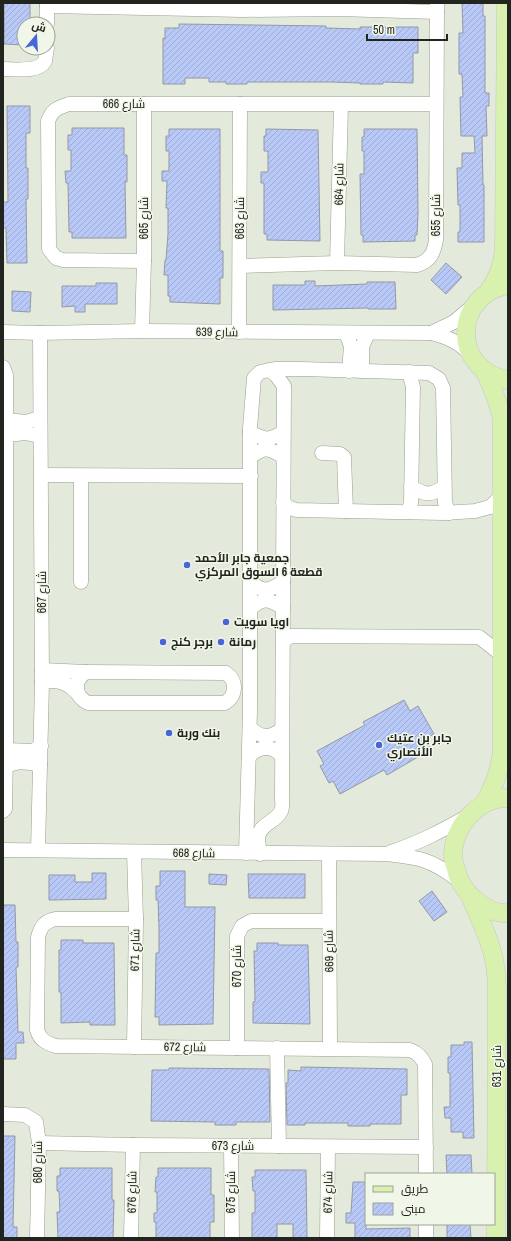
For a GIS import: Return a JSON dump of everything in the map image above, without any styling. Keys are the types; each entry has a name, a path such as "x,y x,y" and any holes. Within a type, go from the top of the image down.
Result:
{"main road":[{"path":"484,804 493,789 500,766 502,751 502,419 499,403 484,370 470,354 466,338 466,329 467,320 474,305 488,292 497,279 503,262 506,3"},
{"path":"488,292 498,287 508,285"},
{"path":"484,370 492,375 508,380"},
{"path":"508,798 503,798 484,804 470,814 457,834 453,857 458,880 471,898 486,908 503,914 508,914"},
{"name":"شارع 631","path":"471,898 486,932 496,972 496,1238"}],"street":[{"path":"47,16 47,5 338,6 437,8"},
{"name":"شارع 655","path":"240,266 337,263 417,265 430,258 435,249 436,240 437,8"},
{"path":"3,69 31,70 44,62 45,56"},
{"name":"شارع 666","path":"144,261 63,260 56,258 49,249 48,121 51,114 56,109 69,104 436,104"},
{"name":"شارع 665","path":"142,331 144,261 144,104"},
{"name":"شارع 663","path":"239,332 240,104"},
{"name":"شارع 664","path":"337,263 341,105"},
{"name":"شارع 639","path":"431,333 454,322 474,305"},
{"name":"شارع 639","path":"3,332 40,333 142,331 431,333 453,340 470,354"},
{"name":"شارع 667","path":"38,850 42,676 40,333"},
{"path":"346,333 351,346 356,371"},
{"path":"356,371 362,347 368,333"},
{"path":"3,367 6,375 7,435 6,750 5,809 3,811"},
{"path":"284,386 292,377 303,369"},
{"path":"253,854 248,813 250,755 251,582 250,432 254,378 260,372 270,370 303,369 429,373 439,379 443,388 444,487 445,503 449,513"},
{"path":"253,854 259,833 264,826 276,818 282,810 284,386 276,375 270,370"},
{"path":"408,512 411,503 413,387 409,372"},
{"path":"6,420 26,422 40,418"},
{"path":"250,432 261,438 270,439 283,432"},
{"path":"7,435 25,433 40,436"},
{"path":"251,457 259,450 266,449 274,451 283,457"},
{"path":"322,453 340,454 344,457 346,511"},
{"path":"41,476 251,476"},
{"path":"81,476 81,582"},
{"path":"411,487 423,494 434,493 444,487"},
{"path":"283,502 288,507 296,510 449,513 475,511 490,507 502,496"},
{"path":"251,582 258,588 267,590 273,589 283,582"},
{"path":"250,608 257,602 268,600 283,608"},
{"path":"283,641 291,636 479,637 502,654"},
{"path":"42,676 86,672 226,674 241,673 250,668"},
{"path":"77,693 76,688 78,678 86,672"},
{"path":"226,674 232,679 235,688 232,697 226,703"},
{"path":"42,676 52,681 62,682 72,687 88,703 226,703 238,704 250,711"},
{"path":"250,728 257,735 266,736 275,734 282,729"},
{"path":"6,750 33,751 41,746"},
{"path":"250,755 256,749 262,747 277,750 282,756"},
{"path":"5,767 15,762 28,762 40,765"},
{"path":"248,813 253,818 262,822 270,822"},
{"name":"شارع 668","path":"384,854 411,846 445,829 470,814"},
{"name":"شارع 668","path":"3,850 253,854 384,854 414,857 433,863 458,880"},
{"name":"شارع 671","path":"134,852 136,919 134,1047"},
{"name":"شارع 669","path":"329,854 330,1048"},
{"name":"شارع 672","path":"136,919 56,919 48,921 44,924 38,937 37,1030 39,1037 56,1046 330,1048 410,1050 416,1052 425,1064 426,1173"},
{"name":"شارع 670","path":"237,1048 237,936 242,926 251,921 329,921"},
{"path":"277,1048 279,1146"},
{"name":"شارع 680","path":"3,1114 19,1114 30,1117 36,1122 39,1143 37,1238"},
{"name":"شارع 673","path":"39,1143 426,1147"},
{"name":"شارع 676","path":"131,1238 133,1145"},
{"name":"شارع 675","path":"231,1146 232,1238"},
{"name":"شارع 674","path":"327,1238 328,1147"},
{"path":"426,1225 426,1238"}],"building":[{"path":"4,3 30,3 30,16 16,16 16,45 4,44"},
{"path":"462,3 483,3 483,16 485,16 485,93 489,93 489,106 486,106 487,136 482,136 484,242 458,242 458,232 460,232 460,205 458,205 457,168 462,168 462,153 475,153 474,136 461,136 460,97 463,97 462,74 459,74 459,33 463,33"},
{"path":"179,24 326,26 326,28 360,29 360,27 418,27 418,53 413,53 413,83 383,82 383,84 360,84 332,82 247,82 247,84 226,84 226,82 209,82 209,78 185,78 185,84 163,84 163,38 165,39 165,28 179,28"},
{"path":"7,106 30,106 30,133 26,133 26,168 28,168 28,199 26,199 27,263 7,263 6,228 3,228 3,202 8,202"},
{"path":"72,128 124,128 124,155 127,155 127,182 125,182 126,238 72,238 72,232 69,232 68,183 66,183 65,171 71,171 71,150 68,150 68,135 72,135"},
{"path":"169,129 220,129 220,251 223,251 223,278 220,278 220,304 170,302 170,296 168,296 168,275 164,275 168,234 168,208 166,208 167,181 162,181 162,171 169,171 169,151 166,151 166,136 169,136"},
{"path":"266,129 318,130 320,241 267,240 267,234 264,234 264,183 261,183 261,172 268,172 268,151 264,151 264,136 266,136"},
{"path":"364,129 417,129 418,213 417,235 415,235 415,241 363,242 363,235 361,235 360,174 364,174 364,151 362,151 362,137 364,137"},
{"path":"446,263 462,277 446,294 431,280"},
{"path":"305,281 315,281 315,286 367,284 367,282 395,282 396,309 368,308 273,310 273,285 305,285"},
{"path":"96,283 117,283 117,304 85,304 85,312 75,312 75,306 62,307 62,286 96,286"},
{"path":"12,291 31,292 30,312 12,311"},
{"name":"جابر بن عتيك الأنصاري","path":"404,700 410,711 418,706 434,734 426,738 432,751 424,755 423,754 387,775 384,770 340,794 333,781 329,783 320,766 324,764 317,751 365,725 363,722"},
{"path":"160,871 185,871 185,907 215,907 213,1024 159,1025 159,1017 155,1017 156,953 159,953 158,900 156,900 156,886 160,886"},
{"path":"92,873 106,873 106,899 49,900 49,875 75,875 75,882 92,882"},
{"path":"209,874 227,875 226,885 209,884"},
{"path":"248,874 305,874 305,898 249,898"},
{"path":"432,891 447,912 434,921 419,901"},
{"path":"3,905 15,905 16,942 18,942 18,967 16,967 18,1032 23,1032 24,1043 16,1043 16,1059 3,1059"},
{"path":"61,940 83,940 83,943 114,943 115,1025 90,1025 90,1022 61,1023 59,950 61,950"},
{"path":"257,943 308,945 310,1024 253,1023 253,1002 255,1002 254,951 257,951"},
{"path":"464,1042 472,1042 474,1138 463,1138 463,1132 451,1132 451,1118 445,1118 444,1107 450,1107 450,1073 448,1073 448,1057 451,1057 451,1045 464,1045"},
{"path":"301,1067 407,1069 407,1095 401,1095 401,1124 348,1126 348,1123 305,1123 305,1125 287,1125 286,1083 288,1083 288,1070 301,1071"},
{"path":"169,1068 269,1069 270,1122 236,1122 236,1125 215,1125 215,1122 151,1121 152,1070 169,1070"},
{"path":"3,1136 15,1136 13,1227 17,1227 17,1238 3,1238"},
{"path":"446,1155 471,1155 472,1173 447,1173"},
{"path":"60,1168 112,1168 112,1200 114,1200 113,1238 58,1238 57,1212 60,1212 59,1191 57,1191 57,1176 60,1176"},
{"path":"158,1168 211,1168 211,1195 214,1195 214,1222 210,1222 210,1238 156,1238 156,1222 154,1222 154,1213 157,1213 157,1192 155,1192"},
{"path":"255,1170 306,1170 307,1238 293,1238 293,1224 277,1224 277,1238 252,1238 252,1213 255,1213 255,1191 253,1191 252,1177 255,1177"},
{"path":"353,1182 365,1182 366,1229 410,1228 410,1238 355,1238 355,1223 346,1223 346,1213 351,1213"},
{"path":"447,1225 470,1225 471,1238 447,1238"}],"place":[{"name":"جمعية جابر الأحمد قطعة 6 السوق المركزي","path":"187,565"},
{"name":"اويا سويت","path":"226,622"},
{"name":"برجر كنج","path":"163,642"},
{"name":"رمانة","path":"221,642"},
{"name":"بنك وربة","path":"169,733"},
{"name":"جابر بن عتيك الأنصاري","path":"379,745"}]}
